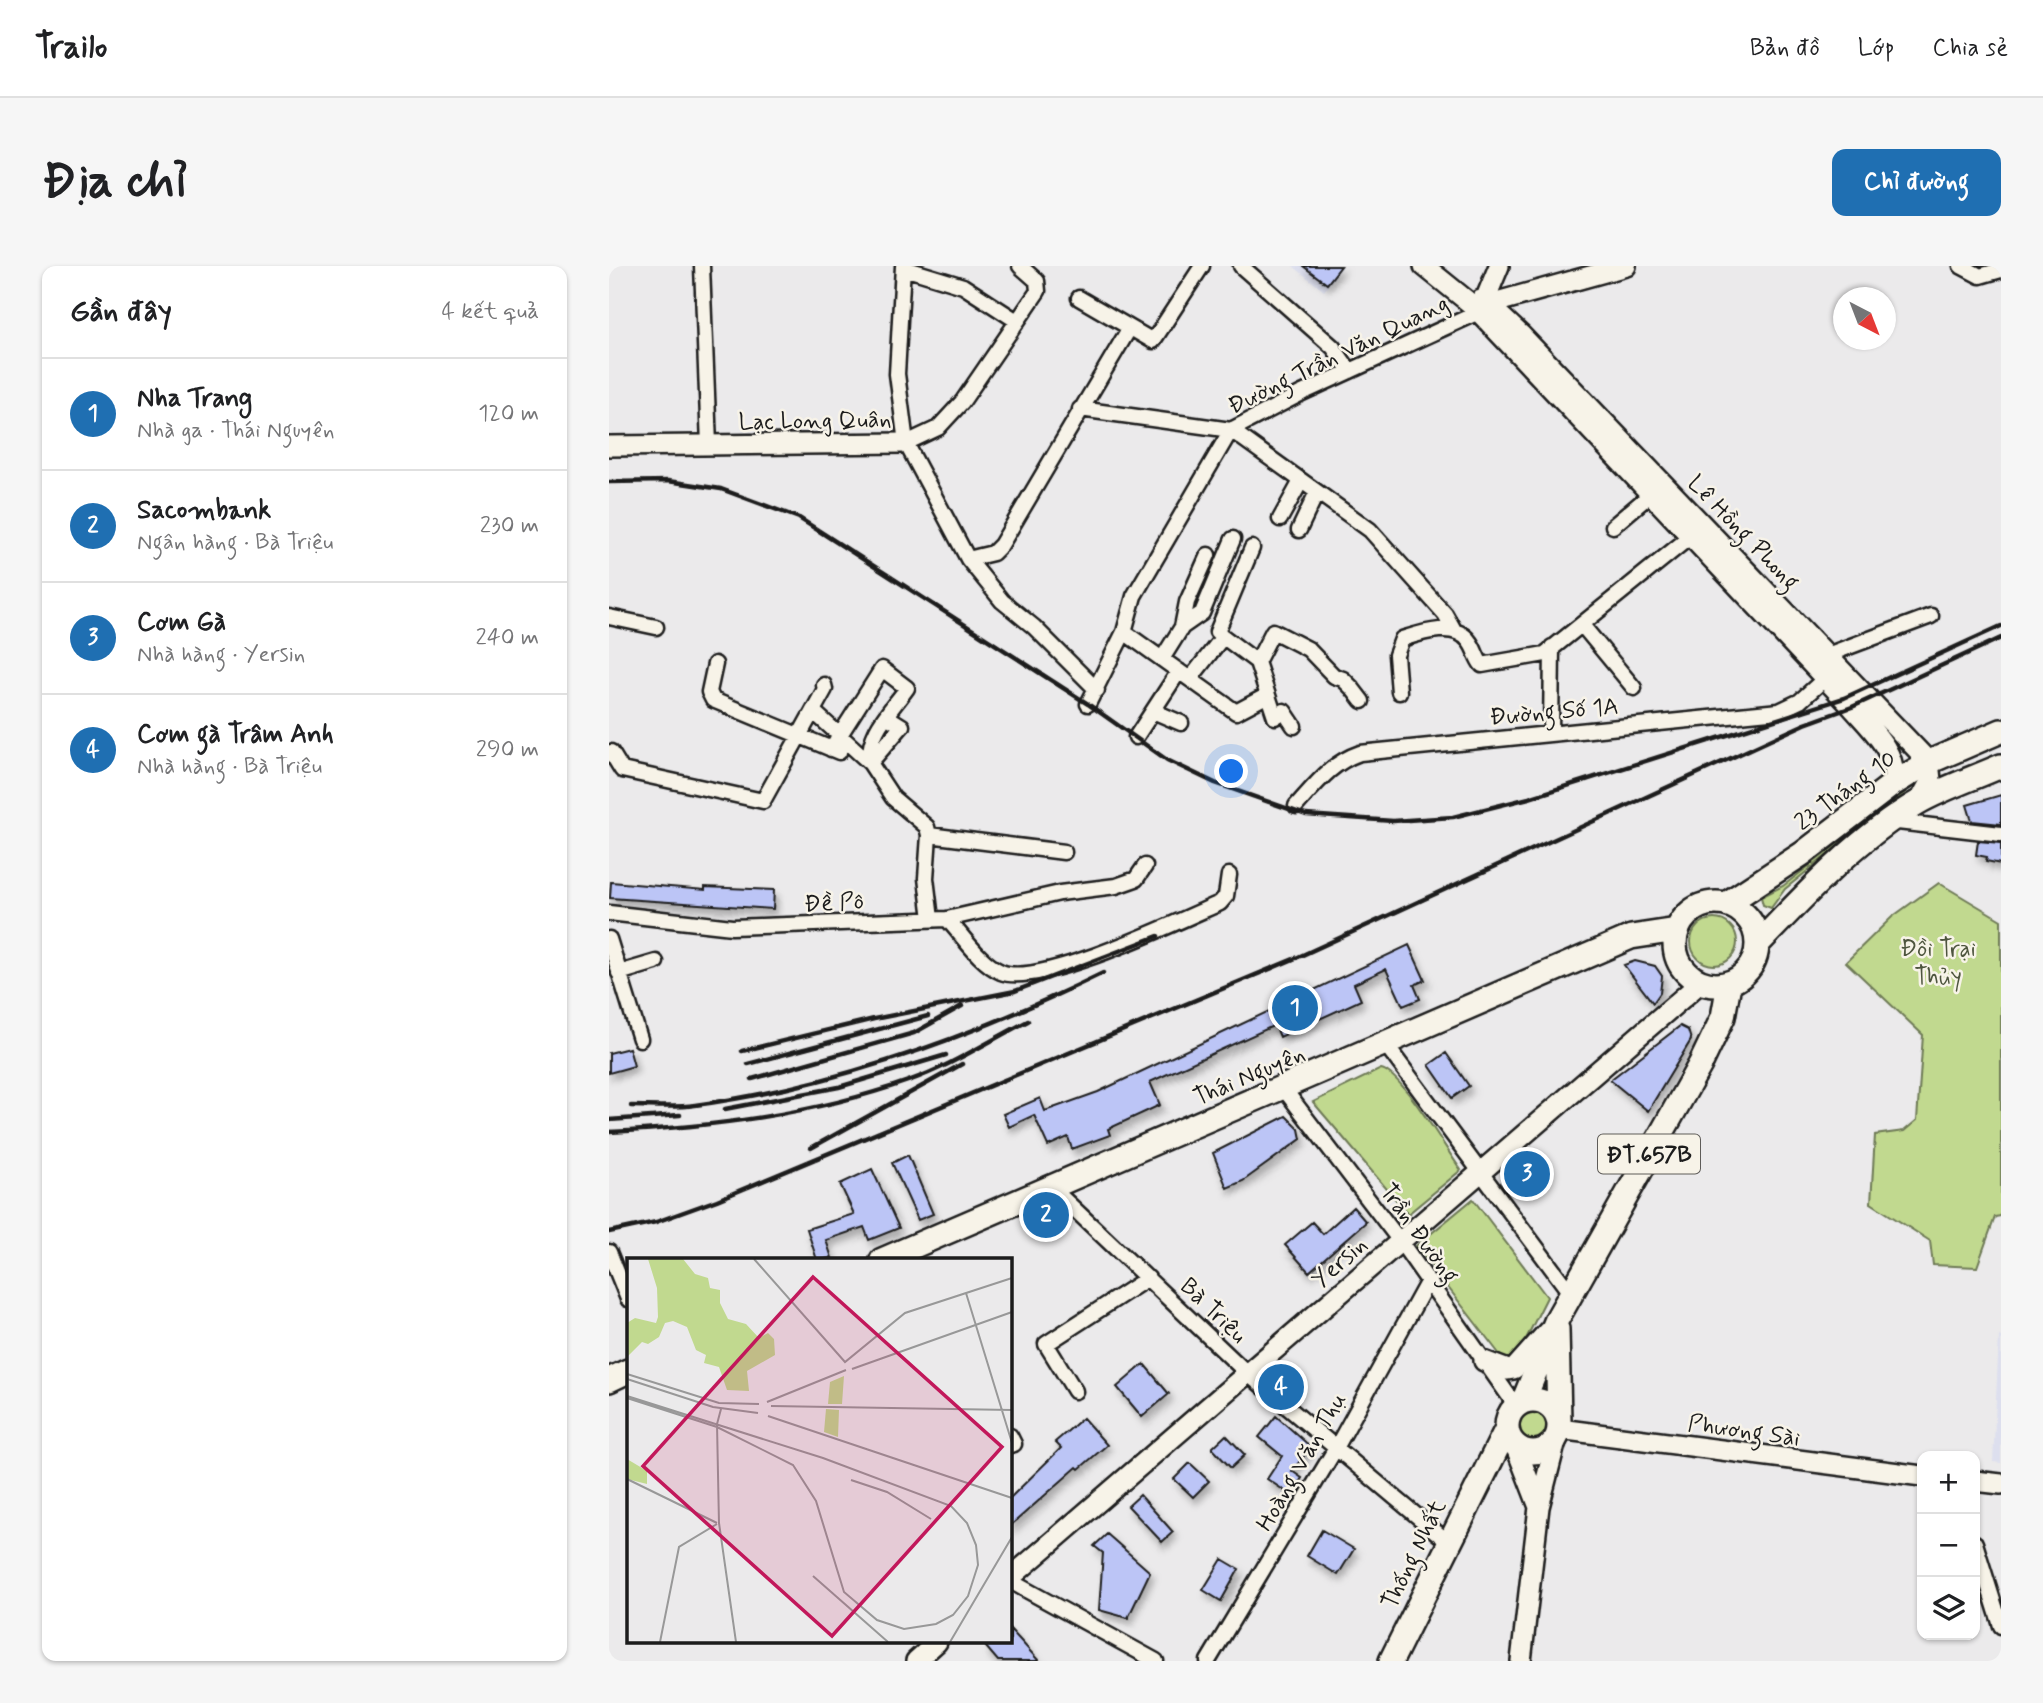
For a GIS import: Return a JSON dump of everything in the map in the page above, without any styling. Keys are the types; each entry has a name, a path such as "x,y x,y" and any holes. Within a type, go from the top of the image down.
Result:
{"main road":[{"name":"23 Tháng 10","path":"1726,904 1802,854 1893,784 1929,762 2001,732"},
{"path":"1757,945 1747,918 1726,904 1710,904 1694,909 1677,930 1674,947 1679,964 1700,983 1719,986 1729,984 1746,973 1757,945 1812,887 1889,821 1919,802 2001,766"},
{"name":"Thái Nguyên","path":"891,1258 1050,1186 1284,1089 1631,937 1677,930"},
{"name":"Thống Nhất","path":"1391,1661 1483,1471 1511,1437 1519,1404 1557,1319 1700,1065 1723,1017 1729,984"},
{"path":"1511,1437 1529,1452 1544,1449 1554,1441 1559,1425 1557,1319"},
{"path":"609,1380 627,1371"},
{"path":"1519,1404 1546,1403 1559,1425"}],"street":[{"path":"702,266 709,445"},
{"path":"1017,321 963,286 903,267 897,348 898,399 906,443 938,428 962,402 1017,321 1039,286 1020,266"},
{"path":"1079,298 1153,341 1202,266"},
{"path":"1241,266 1333,347 1350,371"},
{"name":"Lê Hồng Phong","path":"1424,266 1484,306 1691,536 1831,666 1929,762"},
{"name":"Lê Hồng Phong","path":"1439,266 1522,336 1831,666 1889,754 1894,766 1893,784"},
{"path":"1484,306 1499,266"},
{"path":"1484,306 1626,266"},
{"path":"1966,270 2001,270"},
{"name":"Đường Trần Văn Quang","path":"1088,704 1124,632 1134,596 1231,430 1484,306"},
{"path":"968,559 993,554 1001,545 1129,329"},
{"path":"1080,409 1231,430 1370,530 1449,619 1454,630 1471,642 1482,665 1545,654 1691,536"},
{"name":"Lạc Long Quân","path":"609,446 906,443 968,559 1002,601 1034,627 1097,690"},
{"path":"1280,519 1301,481"},
{"path":"1299,530 1317,492"},
{"path":"1613,526 1651,494"},
{"path":"1182,626 1202,613 1233,539"},
{"path":"1252,548 1217,632 1257,662 1275,717 1283,711 1294,726"},
{"path":"1162,659 1182,626 1187,602 1208,555"},
{"path":"1831,666 1931,616"},
{"path":"609,617 656,627"},
{"path":"1582,625 1634,688"},
{"path":"1399,692 1396,655 1402,639 1426,632 1454,630"},
{"path":"1257,662 1273,631 1308,649 1334,676 1343,679 1363,701"},
{"path":"1124,632 1236,712 1266,696"},
{"path":"1136,737 1153,711 1222,638"},
{"path":"1551,733 1552,648"},
{"path":"715,664 709,692 713,700 797,737 835,743 870,763 893,797 922,820 929,835 926,878 931,919"},
{"name":"Đường Số 1A","path":"1296,806 1328,770 1343,759 1360,753 1779,711 1800,701 1831,666"},
{"path":"835,743 881,669 907,688 886,716 869,748 870,763"},
{"path":"611,752 622,770 763,800 813,711 824,685"},
{"path":"813,711 835,743"},
{"path":"1153,711 1181,723"},
{"path":"1919,802 1931,780 1929,762"},
{"path":"1889,821 2001,834"},
{"path":"929,835 1064,852"},
{"name":"Đề Pô","path":"609,913 732,927 947,919 1060,893 1125,883 1143,873 1145,866"},
{"path":"947,919 988,963 1000,972 1031,975 1072,963 1220,903 1226,896 1229,875"},
{"path":"609,939 640,1039"},
{"path":"619,973 656,962"},
{"name":"Yersin","path":"1011,1578 1700,983"},
{"path":"1386,1045 1571,1294"},
{"name":"Trần Đường","path":"1284,1089 1400,1241 1484,1361 1519,1404"},
{"name":"Bà Triệu","path":"1050,1186 1248,1374 1448,1542"},
{"path":"609,1252 627,1297"},
{"path":"1075,1391 1046,1344 1148,1278"},
{"name":"Hoàng Văn Thụ","path":"1208,1661 1336,1448 1428,1281"},
{"path":"1484,1361 1508,1370 1514,1369 1557,1319"},
{"path":"1521,1661 1539,1507 1559,1425"},
{"name":"Phương Sài","path":"1559,1425 1917,1475"},
{"path":"1511,1437 1539,1507"},
{"path":"1980,1482 2001,1484"},
{"path":"1980,1559 2001,1626"},
{"path":"1011,1580 1156,1661"},
{"path":"916,1661 935,1644"}],"shaded area":[{"path":"1293,266 1343,266 1324,291"},
{"path":"1999,1336 2001,1337 2001,1463 1993,1462"}],"green space":[{"path":"1912,787 1785,889 1771,908 1763,905 1761,897 1783,886"},
{"name":"Đồi Trại Thủy","path":"1939,883 2001,920 2001,1216 1995,1217 1977,1267 1933,1265 1930,1241 1871,1203 1875,1135 1904,1131 1917,1120 1923,1035 1846,962 1892,917"},
{"path":"1714,919 1731,925 1737,942 1731,959 1714,965 1697,959 1691,942 1697,925"},
{"path":"1381,1069 1390,1073 1400,1083 1461,1170 1408,1214 1313,1102"},
{"path":"1473,1199 1547,1297 1511,1369 1416,1246"},
{"path":"1533,1412 1543,1416 1547,1426 1543,1436 1533,1440 1523,1436 1519,1426 1523,1416"}],"building":[{"path":"1303,266 1341,266 1327,284"},
{"path":"2001,795 2001,824 1972,821 1967,805"},
{"path":"1978,841 2001,843 2001,864 1986,861 1987,857 1976,855"},
{"path":"611,882 705,890 705,887 774,890 773,909 610,898"},
{"path":"1409,945 1425,980 1414,985 1420,999 1403,1006 1386,969 1354,984 1361,1000 1280,1037 1275,1025 1150,1082 1160,1105 1108,1129 1110,1135 1072,1149 1068,1137 1048,1146 1034,1115 1009,1127 1003,1114 1040,1098 1045,1111 1098,1092"},
{"path":"1635,961 1655,966 1662,976 1660,993 1653,1003 1624,965"},
{"path":"1680,1026 1688,1030 1691,1040 1648,1111 1610,1080"},
{"path":"629,1048 634,1066 609,1073 609,1053"},
{"path":"1446,1053 1469,1086 1452,1098 1429,1065"},
{"path":"1286,1116 1299,1129 1301,1139 1243,1181 1227,1188 1213,1153"},
{"path":"908,1155 933,1214 918,1220 892,1163"},
{"path":"872,1169 899,1228 869,1240 864,1227 826,1240 832,1258 816,1258 807,1229 854,1214 840,1184"},
{"path":"1353,1207 1366,1222 1309,1272 1285,1245 1312,1222 1323,1234"},
{"path":"1144,1364 1169,1394 1142,1417 1117,1387"},
{"path":"1276,1416 1311,1447 1292,1471 1302,1478 1291,1495 1267,1479 1282,1456 1259,1437"},
{"path":"1083,1418 1107,1445 1079,1469 1077,1467 1011,1525 1011,1497 1061,1448 1055,1442"},
{"path":"1226,1435 1245,1455 1231,1468 1212,1448"},
{"path":"1190,1463 1209,1481 1193,1497 1174,1479"},
{"path":"1140,1495 1173,1532 1162,1542 1128,1506"},
{"path":"1322,1530 1354,1549 1338,1575 1307,1556"},
{"path":"1107,1534 1150,1572 1128,1618 1099,1610 1103,1553 1094,1546"},
{"path":"1222,1559 1239,1569 1221,1601 1203,1590"},
{"path":"1011,1630 1039,1661 998,1661 986,1647 990,1644 1011,1644"}],"railway":[{"path":"609,482 668,481 721,489 799,518 1088,704 1167,760 1215,783 1306,815 1393,821 1453,817 1529,798 1844,698 2001,626"},
{"path":"609,1232 656,1222 717,1200 1296,958 1805,724 1852,707 2001,638"},
{"path":"742,1051 874,1019 1015,991 1158,936"},
{"path":"631,1106 695,1105 801,1085 853,1071 904,1056 1005,1018 1103,973"},
{"path":"752,1079 914,1033 962,1006"},
{"path":"748,1064 928,1016"},
{"path":"609,1132 723,1123 835,1103 923,1075 1028,1021"},
{"path":"725,1109 839,1087 946,1055"},
{"path":"811,1148 962,1064"},
{"path":"609,1120 680,1115"}],"place":[{"name":"Nha Trang","path":"1295,1008"},
{"name":"Cơm Gà","path":"1527,1174"},
{"name":"Sacombank","path":"1046,1215"},
{"name":"Cơm gà Trâm Anh","path":"1281,1387"}]}
